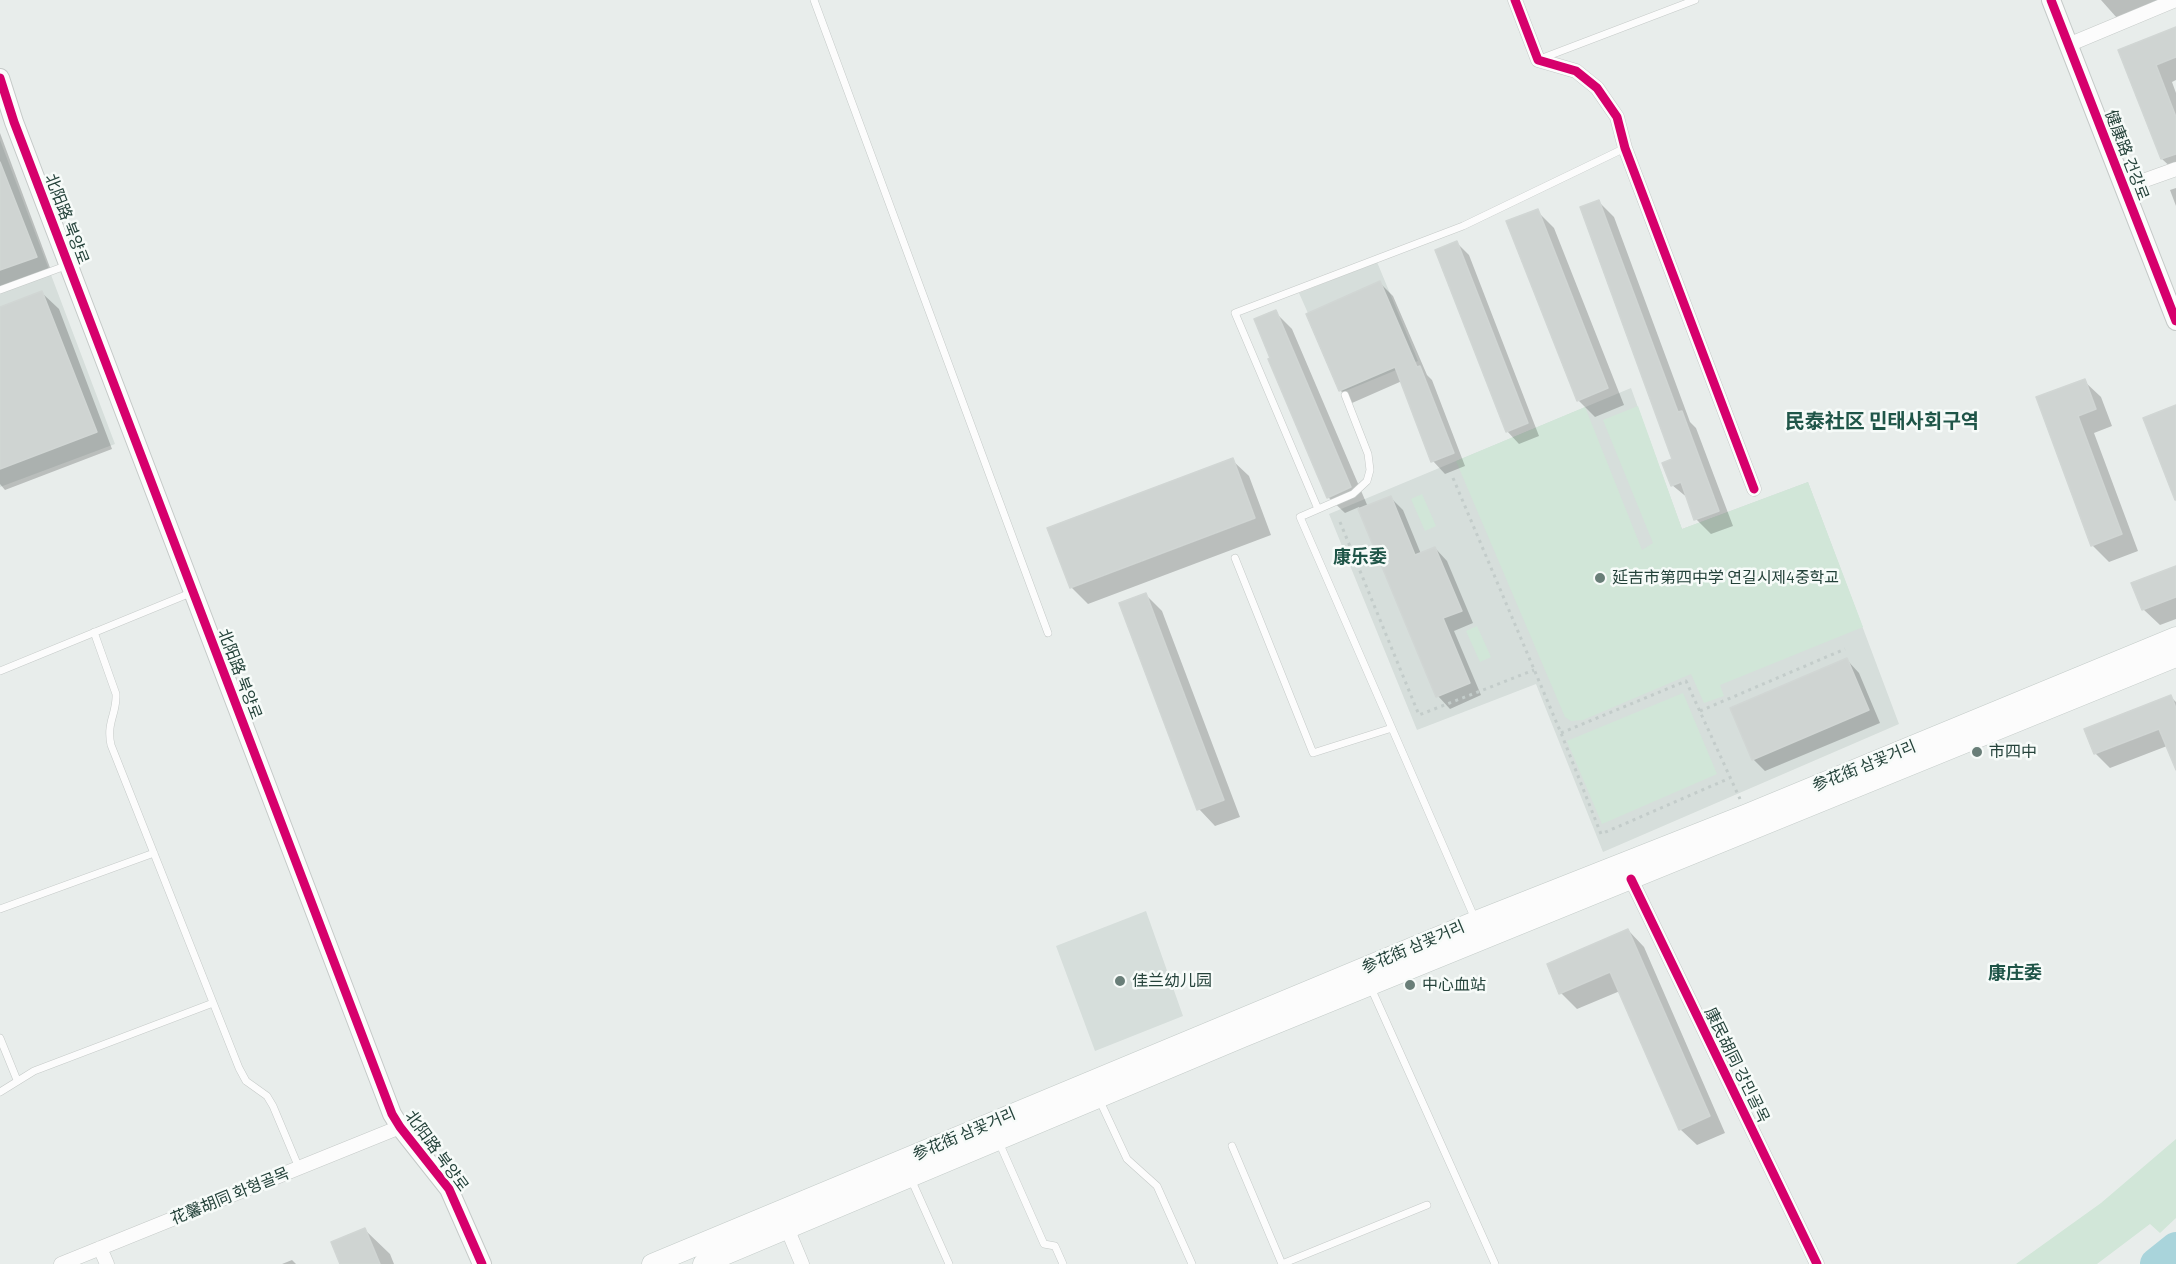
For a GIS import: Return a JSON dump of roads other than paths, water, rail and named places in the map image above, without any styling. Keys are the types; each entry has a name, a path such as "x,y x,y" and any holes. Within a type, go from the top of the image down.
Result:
{"main road":[{"name":"参花街 삼꽃거리","path":"652,1264 1476,921 1747,814 2176,638"},
{"name":"参花街 삼꽃거리","path":"703,1264 1370,986 2175,659"}],"street":[{"path":"1515,0 1538,60 1576,71 1597,88 1617,117 1625,148 1754,489"},
{"name":"健康路 건강로","path":"2051,0 2176,321"},
{"path":"2068,45 2176,0"},
{"name":"北阳路 북양로","path":"0,78 14,122 387,1103 400,1127 449,1189 482,1264"},
{"path":"2123,188 2176,169"},
{"name":"康民胡同 강민골목","path":"1631,879 1817,1264"},
{"name":"花馨胡同 화형골목","path":"61,1264 400,1127"},
{"path":"787,1228 802,1264"},
{"path":"100,1248 107,1264"}],"lane":[{"path":"814,0 1048,633"},
{"path":"1538,60 1695,0"},
{"path":"1318,509 1235,313 1463,226 1625,148"},
{"path":"0,290 68,265"},
{"path":"1345,395 1368,454 1370,470 1367,481 1353,494 1300,517 1476,921"},
{"path":"1235,558 1313,753 1392,728"},
{"path":"0,670 193,592"},
{"path":"94,633 116,694 108,732 111,745 238,1068 246,1081 267,1096 299,1168"},
{"path":"0,909 154,853"},
{"path":"1370,986 1495,1264"},
{"path":"0,1092 34,1071 213,1003"},
{"path":"0,1038 17,1080"},
{"path":"1098,1098 1127,1159 1157,1186 1192,1264"},
{"path":"998,1140 1044,1244 1055,1246 1063,1264"},
{"path":"1232,1146 1282,1264 1298,1261 1427,1205"},
{"path":"910,1177 949,1264"}],"waterway":[{"path":"2156,1264 2176,1248"}],"place":[{"name":"延吉市第四中学 연길시제4중학교","path":"1600,578"},
{"name":"市四中","path":"1977,752"},
{"name":"佳兰幼儿园","path":"1120,981"},
{"name":"中心血站","path":"1410,985"}],"district":[{"name":"民泰社区 민태사회구역","path":"1882,421"},
{"name":"康乐委","path":"1360,557"},
{"name":"康庄委","path":"2015,973"}]}
